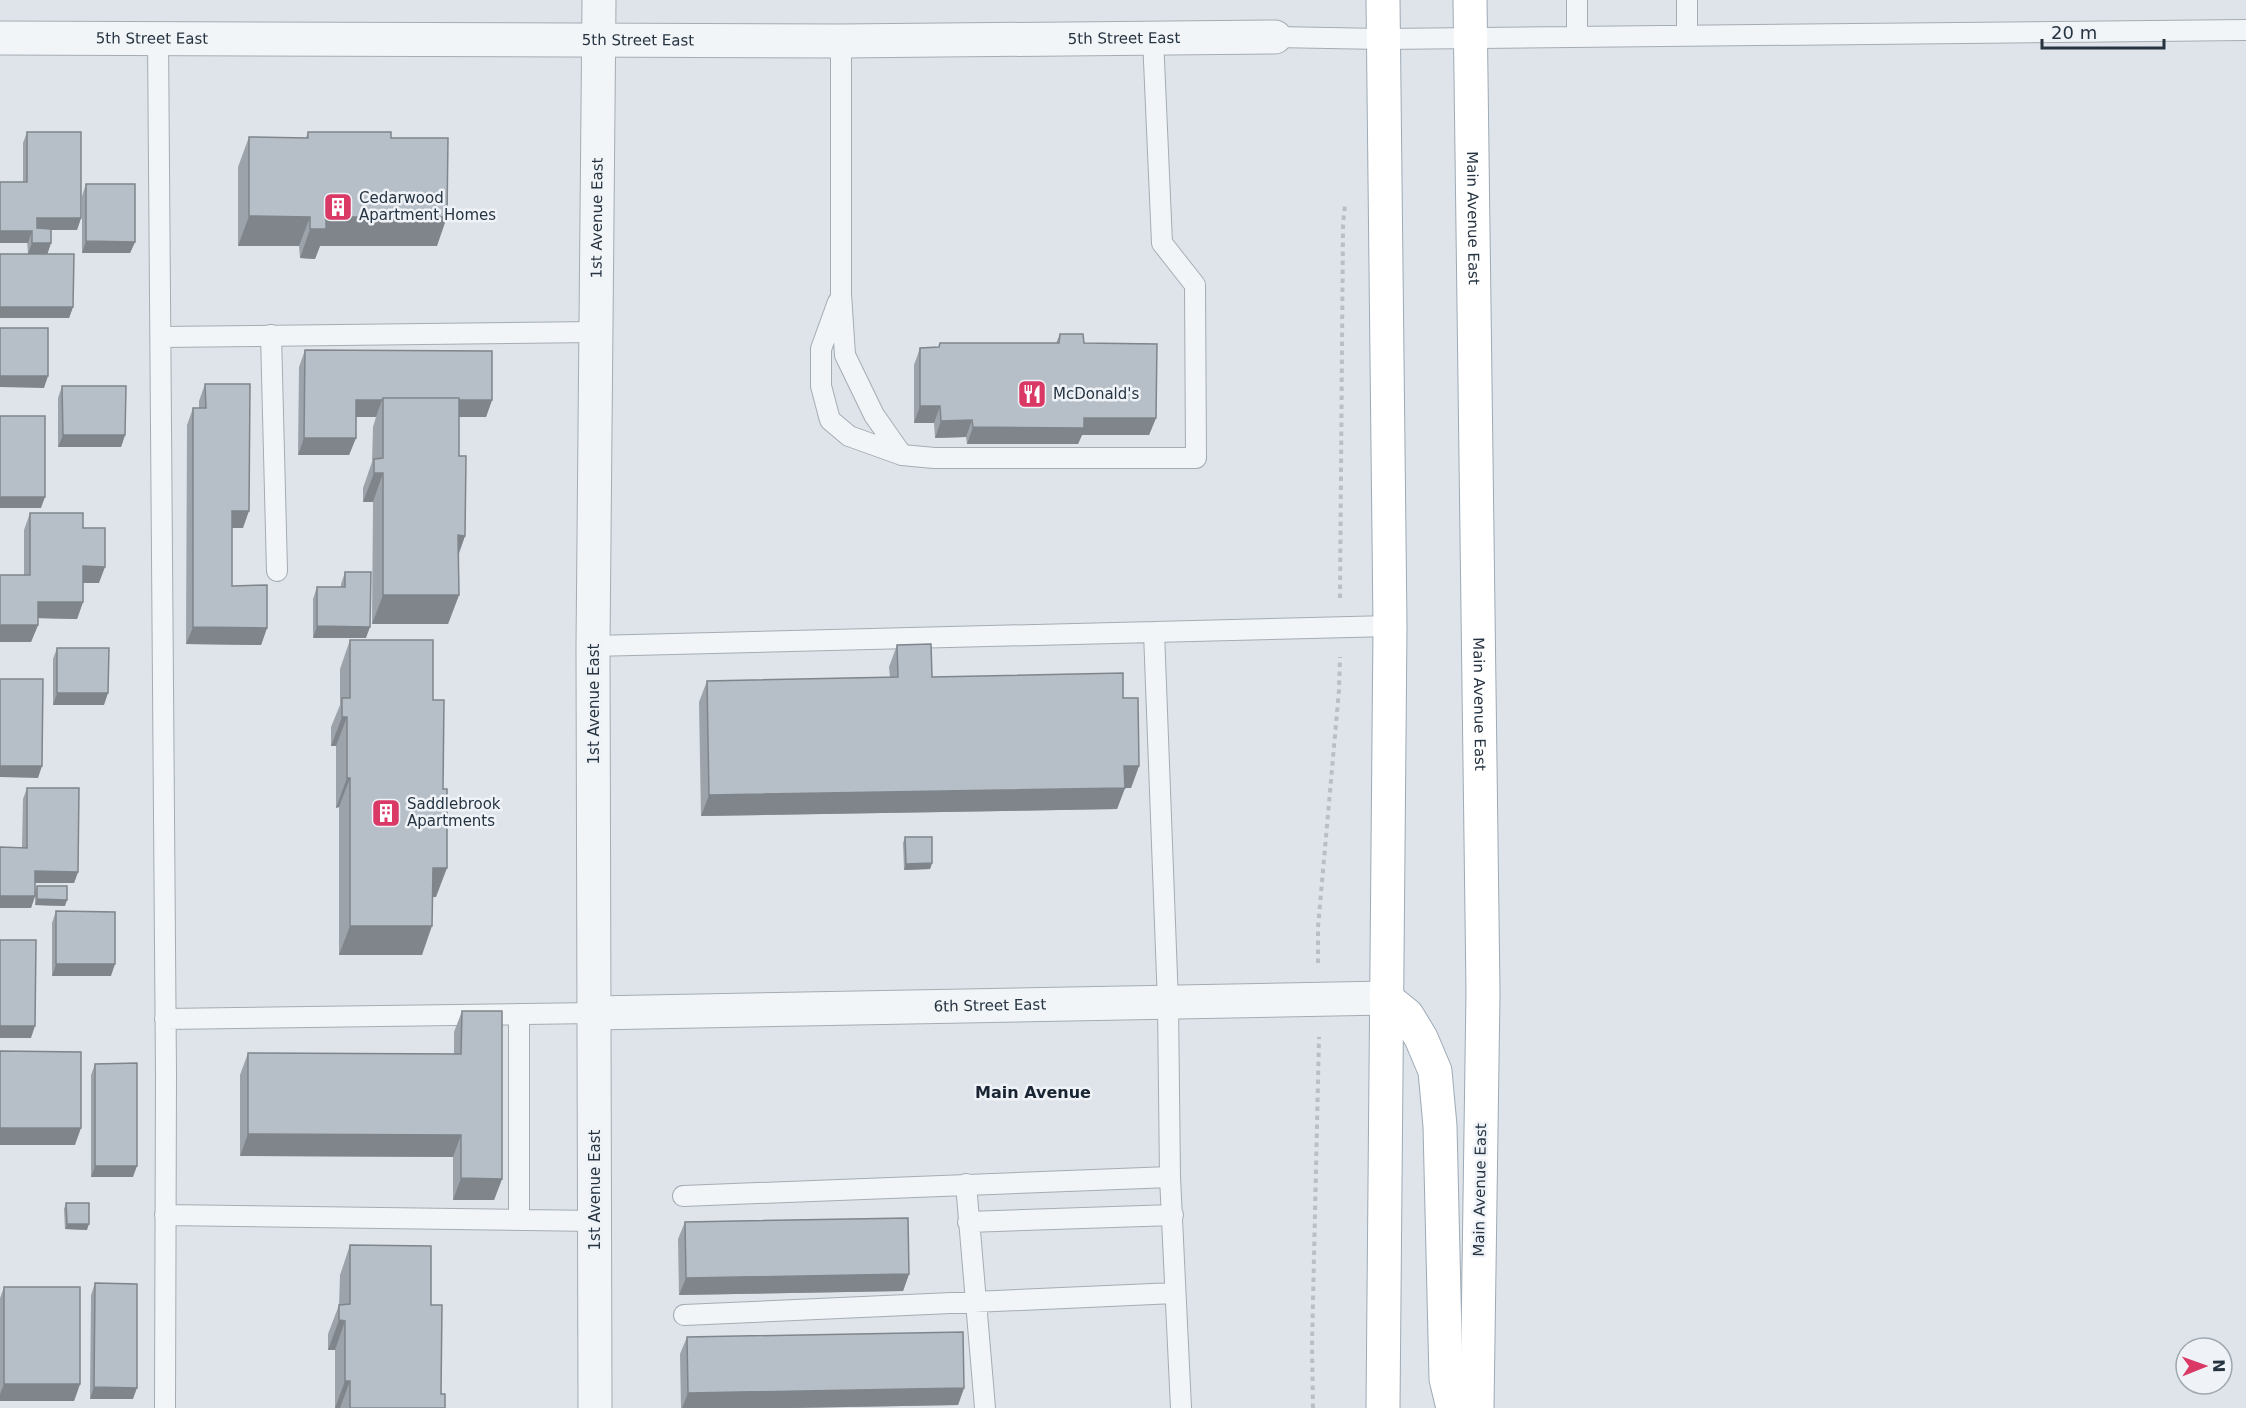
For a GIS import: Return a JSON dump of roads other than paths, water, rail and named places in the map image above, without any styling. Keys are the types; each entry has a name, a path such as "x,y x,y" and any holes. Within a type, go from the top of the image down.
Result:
{"main road":[{"path":"1383,0 1390,626 1383,1408"},
{"name":"Main Avenue East","path":"1470,0 1483,992 1478,1408"},
{"path":"1386,999 1407,1015 1421,1038 1435,1071 1440,1137 1446,1380 1453,1408"}],"street":[{"name":"1st Avenue East","path":"595,1408 593,645 600,0"},
{"name":"5th Street East","path":"0,38 841,41 1275,37"},
{"name":"6th Street East","path":"594,1013 1386,999"}],"lane":[{"path":"1577,0 1577,36"},
{"path":"1687,0 1687,35"},
{"path":"1275,37 1382,39 2246,30"},
{"path":"158,37 165,1019 165,1408"},
{"path":"841,294 821,349 820,386 830,420 849,436 902,455 934,459 1196,458 1195,285 1162,243 1153,38"},
{"path":"841,41 841,294 845,355 874,415 902,455"},
{"path":"161,337 595,332"},
{"path":"271,335 277,571"},
{"path":"593,645 1390,626"},
{"path":"1154,632 1168,1003 1170,1177 1181,1408"},
{"path":"165,1019 594,1013"},
{"path":"519,1014 519,1220"},
{"path":"683,1196 1170,1177"},
{"path":"966,1184 985,1408"},
{"path":"165,1215 595,1221"},
{"path":"968,1222 1173,1215"},
{"path":"684,1315 1175,1293"}],"place":[{"name":"Cedarwood Apartment Homes","path":"338,207"},
{"name":"McDonald's","path":"1032,394"},
{"name":"Saddlebrook Apartments","path":"386,813"}],"district":[{"name":"Main Avenue","path":"1033,1092"}]}
